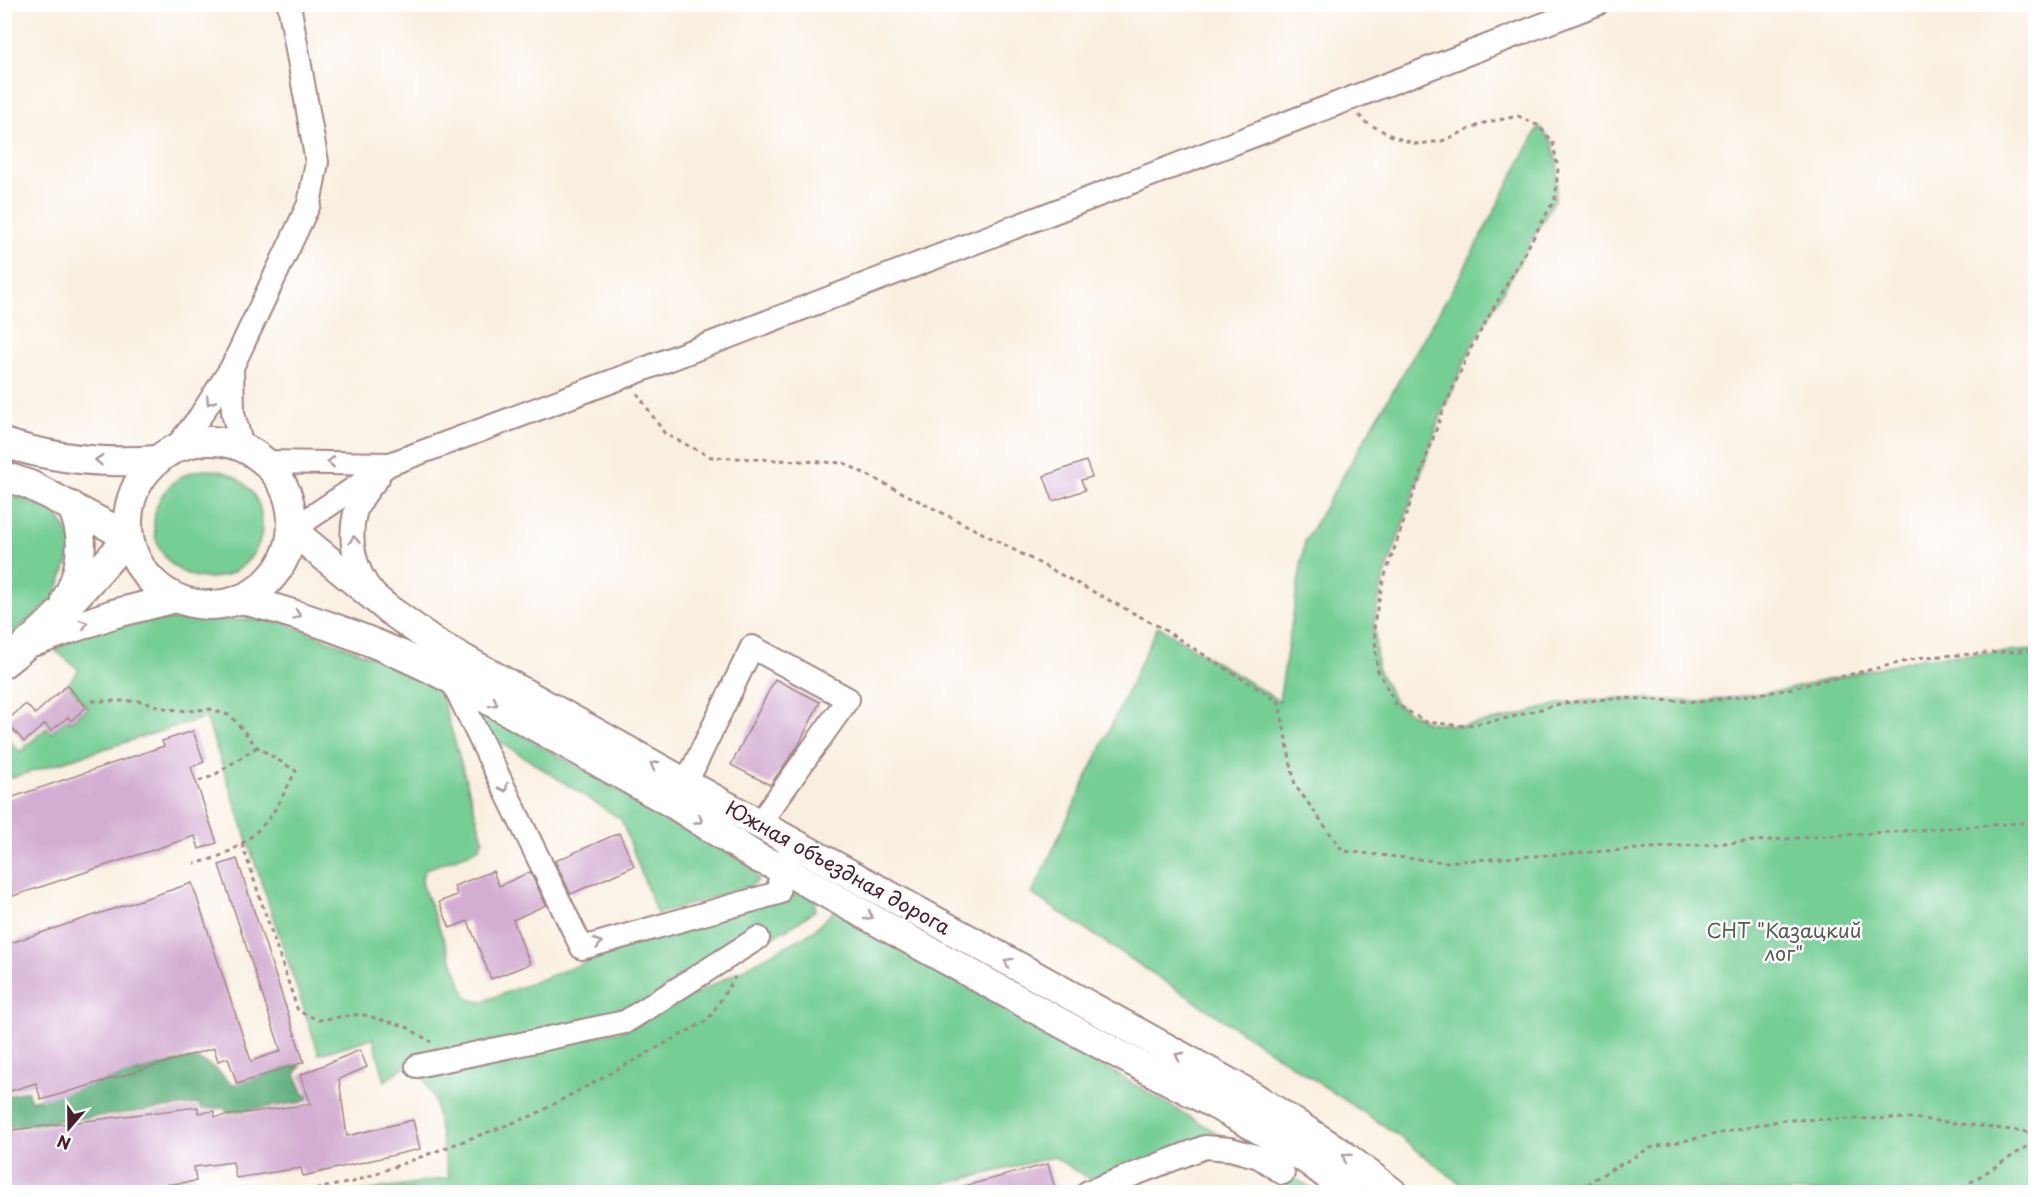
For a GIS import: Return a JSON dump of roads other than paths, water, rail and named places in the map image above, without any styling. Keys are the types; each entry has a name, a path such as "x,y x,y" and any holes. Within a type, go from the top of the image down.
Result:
{"main road":[{"path":"4,443 72,458 125,462 209,440 242,447 266,462 282,482 291,506 292,530 287,552 276,572 260,588 240,600 219,604 197,604 176,597 154,583 138,562 129,537 129,508 138,481 166,453"},
{"path":"4,476 30,485 129,537"},
{"path":"29,643 58,613 69,595 76,575 80,554 80,533 72,506"},
{"name":"Южная объездная дорога","path":"292,530 388,609 437,644 759,824 788,856 1109,1049 1258,1128 1326,1173 1348,1192"},
{"path":"4,663 29,643 82,590 129,537"},
{"path":"29,643 113,614 176,597"},
{"name":"Южная объездная дорога","path":"240,600 280,609 415,660 675,805 758,858 788,856 1248,1093 1338,1150 1392,1192"}],"street":[{"path":"166,453 199,418 232,367 309,204 317,162 289,4"},
{"path":"292,530 390,464 626,376 1597,4"},
{"path":"232,367 233,413 242,447"},
{"path":"266,462 390,464"},
{"path":"388,609 363,580 352,537 356,512 367,491 390,464"},
{"path":"686,783 752,647 848,699 759,824"},
{"path":"451,679 582,948 778,893 788,856"},
{"path":"417,1066 625,1022 758,938"},
{"path":"1089,1192 1204,1147 1230,1149 1259,1156 1283,1173"}],"park label":[{"name":"СНТ \"Казацкий лог\"","path":"1784,942"}]}
